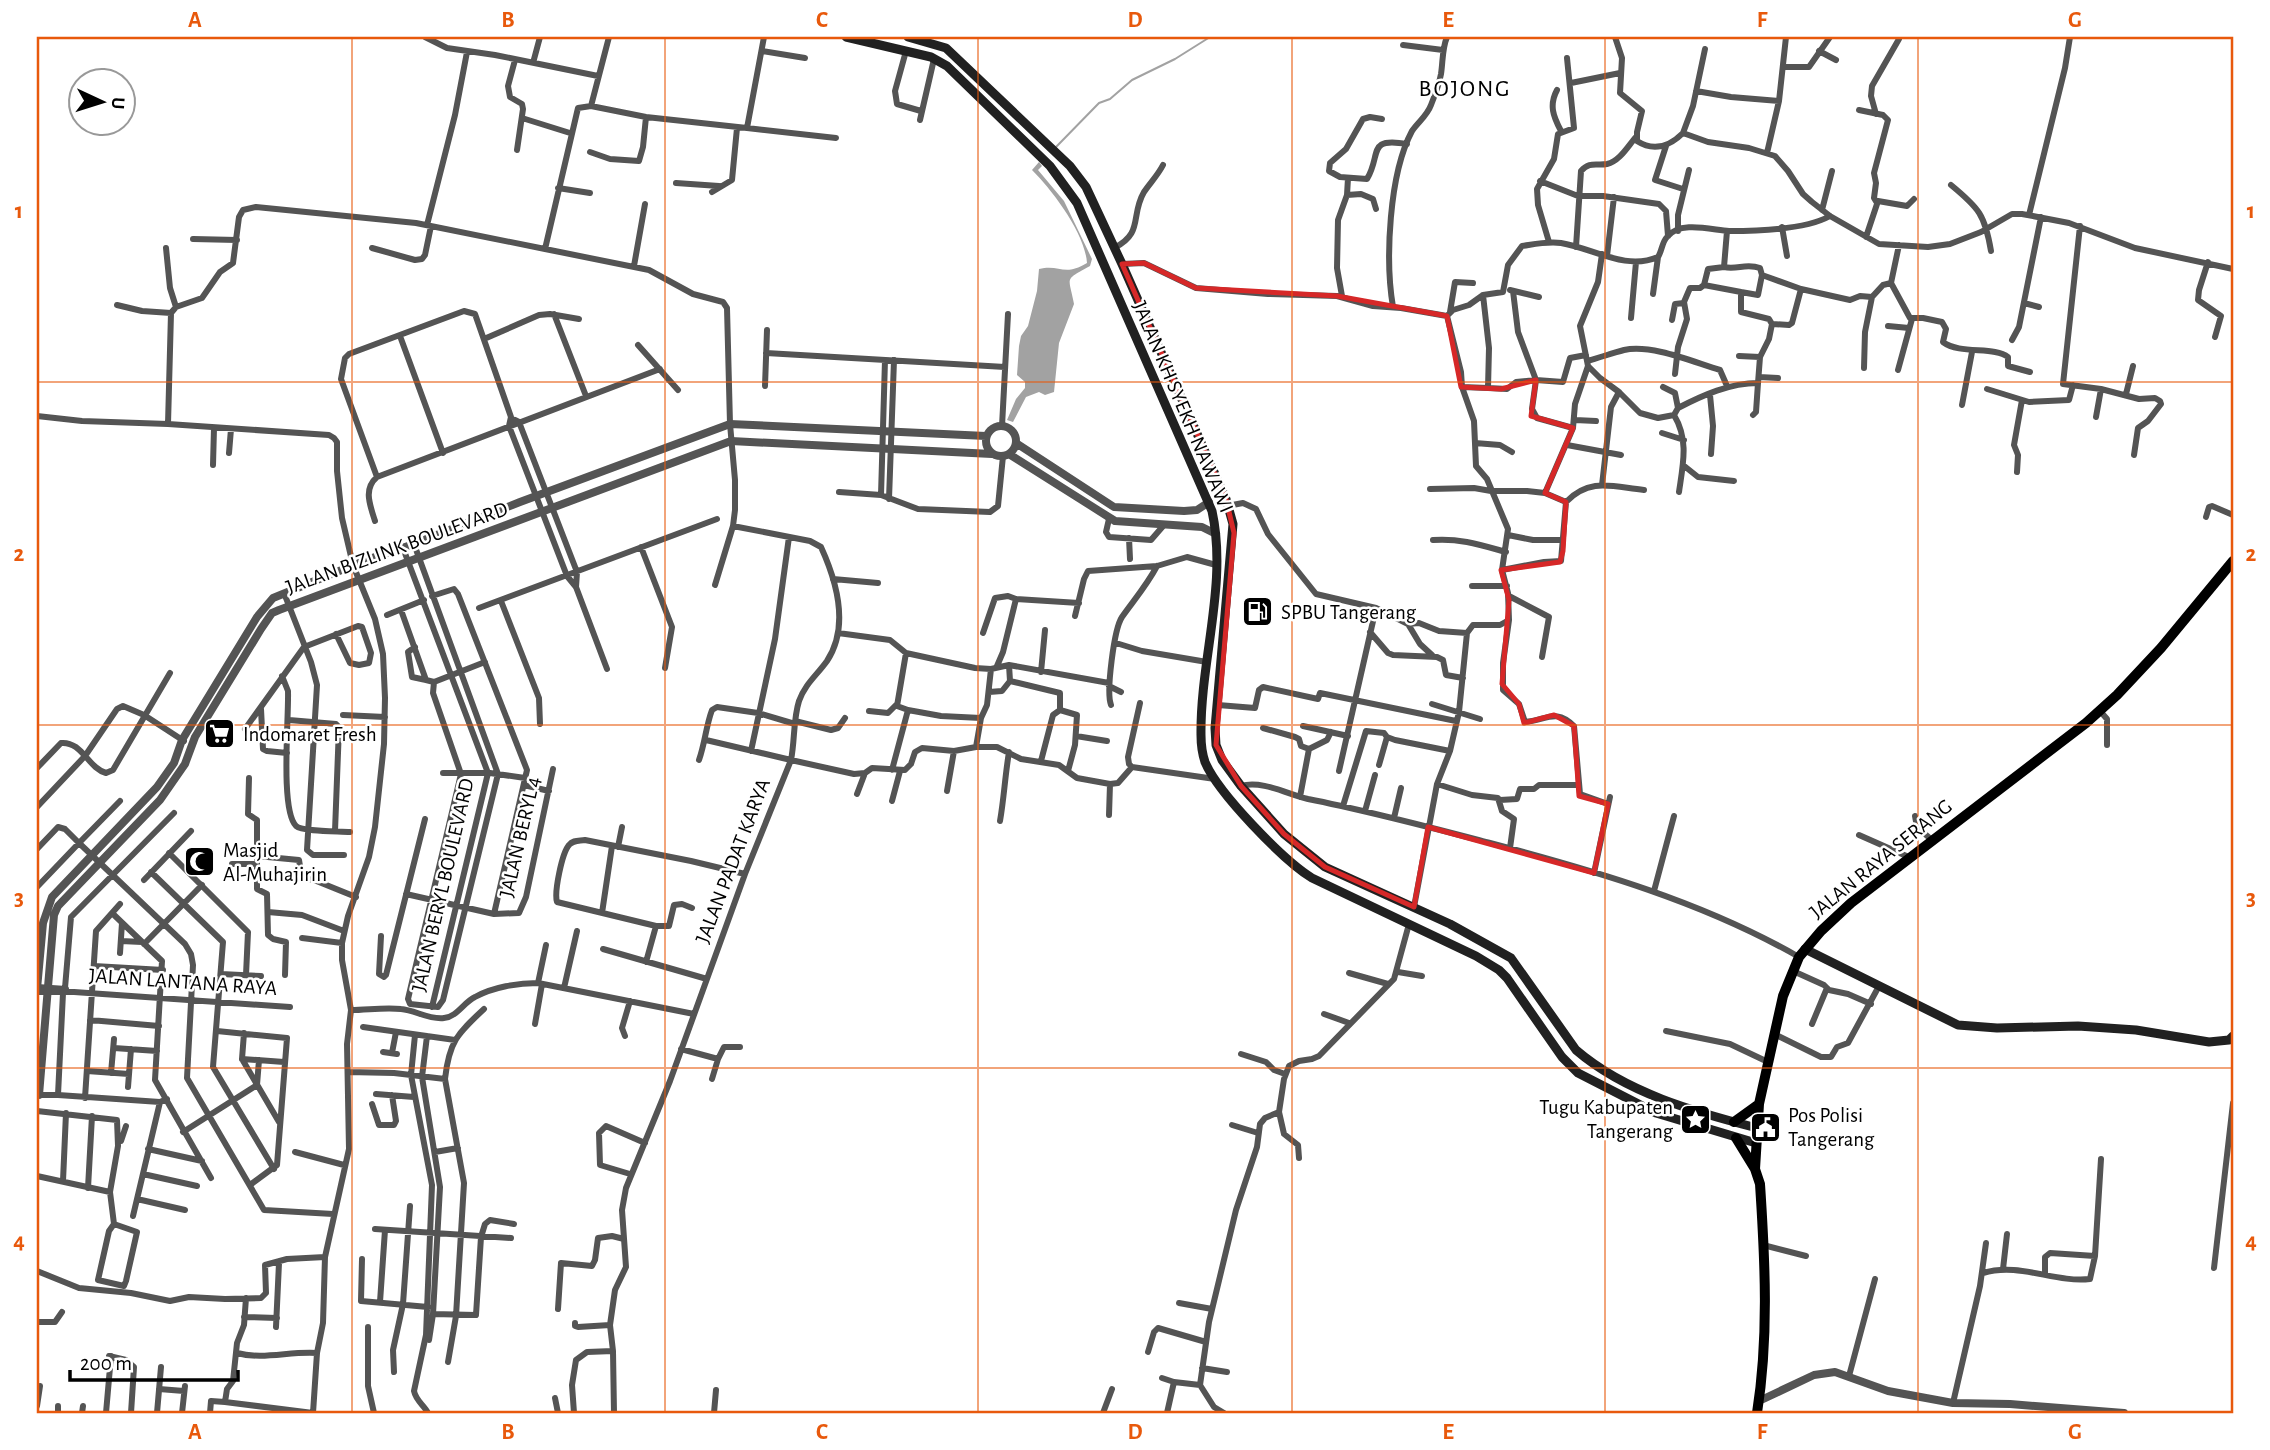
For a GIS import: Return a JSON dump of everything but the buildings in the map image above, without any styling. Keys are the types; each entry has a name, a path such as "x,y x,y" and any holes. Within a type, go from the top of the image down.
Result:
{"highway":[{"name":"JALAN RAYA SERANG","path":"1758,1413 1765,1340 1760,1184 1755,1169 1759,1104 1783,996 1802,953 1842,912 2100,711 2161,648 2233,561"},
{"path":"1734,1122 1759,1104"},
{"path":"1736,1138 1755,1169"}],"main road":[{"name":"JALAN KH SYEKH NAWAWI","path":"845,37 906,51 934,59 947,66 1050,166 1077,203 1209,502 1216,534 1216,565 1200,720 1205,762 1226,794 1294,867 1476,956 1499,970 1562,1057 1578,1073 1656,1114 1756,1143"},
{"name":"JALAN KH SYEKH NAWAWI","path":"908,37 946,48 1070,166 1086,187 1115,248 1227,506 1234,533 1216,746 1222,760 1241,786 1284,834 1314,860 1460,929 1511,958 1576,1050 1590,1062 1661,1099 1757,1128"},
{"path":"1802,953 1879,986 1950,1022 1970,1028 2078,1026 2136,1030 2209,1042 2232,1041"},
{"path":"1578,1073 1590,1062"}],"street":[{"path":"425,37 447,48 598,76"},
{"path":"533,63 540,37"},
{"path":"591,106 609,37"},
{"path":"747,128 764,37"},
{"path":"1393,307 1390,275 1392,222 1399,165 1413,130 1430,109 1441,75 1447,37"},
{"path":"1576,247 1581,171 1590,164 1611,162 1625,152 1636,137 1642,111 1620,93 1622,58 1615,37"},
{"path":"1767,153 1779,101 1786,37"},
{"path":"1784,67 1806,68 1830,37"},
{"path":"2029,215 2070,37"},
{"path":"1876,114 1871,96 1872,86 1899,38"},
{"path":"1403,46 1443,50"},
{"path":"1683,189 1655,180 1666,146 1683,132 1693,106 1705,49"},
{"path":"762,51 805,58"},
{"path":"906,51 895,90 897,104 921,111"},
{"path":"1819,51 1836,60"},
{"path":"372,248 415,260 422,259 425,255 429,225 467,52"},
{"path":"1561,131 1571,131 1574,128 1567,58"},
{"path":"920,120 934,59"},
{"path":"515,60 509,93 510,97 522,104 517,150"},
{"path":"1571,83 1620,73"},
{"path":"1557,90 1551,101 1561,131"},
{"path":"1696,91 1779,101"},
{"path":"545,249 578,108 591,106 646,117 836,138"},
{"path":"1859,110 1886,117 1888,120 1874,173 1874,198 1877,203 1866,237"},
{"path":"590,152 610,159 639,161 646,117"},
{"path":"522,118 570,133"},
{"path":"1382,119 1363,119 1346,149 1330,163 1329,171 1364,180 1369,178 1377,147 1391,141 1407,144"},
{"path":"712,192 729,183 733,177 737,128"},
{"path":"1549,242 1538,205 1537,189 1553,159 1561,131"},
{"path":"1683,132 1707,142 1767,153 1780,162 1803,194 1822,210 1879,244 1928,247 1950,244 2012,214 2029,215 2080,226 2122,245 2233,269"},
{"path":"1636,137 1642,145 1666,146"},
{"path":"1115,248 1133,234 1143,194 1163,165"},
{"path":"1678,231 1678,215 1689,170"},
{"path":"1822,210 1832,171"},
{"path":"1342,296 1337,268 1338,220 1347,194 1348,178"},
{"path":"1361,194 1364,180"},
{"path":"1540,181 1578,196 1614,197 1663,206 1666,211 1668,236 1658,257 1653,294"},
{"path":"676,183 722,186"},
{"path":"1951,185 1978,209 1987,228 1991,251"},
{"path":"558,188 590,192"},
{"path":"1347,194 1361,194 1373,199 1376,209"},
{"path":"1545,493 1567,445 1575,420 1575,404 1587,361 1580,326 1598,282 1614,197"},
{"path":"1877,203 1907,206 1914,199"},
{"path":"634,266 645,204"},
{"path":"117,305 134,310 174,310 202,298 220,272 233,263 239,217 247,208 323,212 429,225 634,266 649,270 693,294 723,302 727,308 730,425 736,480 733,526 715,585"},
{"path":"1668,236 1678,231 1705,228 1727,231 1810,224 1830,216"},
{"path":"2012,340 2019,327 2041,217"},
{"path":"2080,226 2068,351 2062,383 2101,388 2139,400 2155,398 2161,403 2148,421 2138,428 2134,455"},
{"path":"1782,227 1787,256"},
{"path":"1724,267 1727,231"},
{"path":"193,239 237,240"},
{"path":"1122,264 1143,263 1196,288 1342,296 1373,306 1449,314 1483,295 1500,294 1505,289 1508,265 1522,246 1549,242 1636,262 1658,257"},
{"path":"1899,245 1891,283 1912,319"},
{"path":"166,248 174,310 168,424"},
{"path":"1630,318 1636,262"},
{"path":"2208,262 2198,300 2221,316 2214,337"},
{"path":"1675,374 1676,356 1687,319 1684,303 1689,288 1700,288 1704,285 1758,295 1762,275 1760,268 1744,265 1735,269 1708,269 1704,285"},
{"path":"1762,275 1801,289 1850,300 1860,296 1872,297"},
{"path":"1473,283 1455,282 1449,314 1462,387 1474,421 1476,466 1487,479 1508,535 1502,570 1509,596 1503,690 1519,704 1524,721 1554,715 1566,718 1574,726 1578,785 1582,797 1609,800 1594,873"},
{"path":"1864,368 1865,332 1872,297 1883,285 1891,283"},
{"path":"1505,289 1539,297"},
{"path":"1772,324 1792,323 1801,289"},
{"path":"1513,291 1518,332 1536,380 1532,409 1537,418 1573,428"},
{"path":"1741,292 1741,312 1769,319 1772,324 1769,339 1760,358 1756,413 1753,415"},
{"path":"1483,295 1489,348 1488,387"},
{"path":"1672,320 1675,304 1684,303"},
{"path":"2024,303 2039,307"},
{"path":"377,477 341,379 345,358 349,354 464,311 475,314 511,417 509,426 536,497 547,511 577,572 576,587"},
{"path":"554,314 586,396"},
{"path":"484,339 540,315 554,314 579,319"},
{"path":"1002,426 1008,314"},
{"path":"1912,319 1920,317 1942,322 1946,329 1944,344 1972,352 2007,354 2008,366 2030,372"},
{"path":"1898,370 1912,319"},
{"path":"1888,326 1909,328"},
{"path":"765,386 767,330"},
{"path":"400,336 443,453"},
{"path":"638,345 678,390"},
{"path":"1462,387 1507,389 1516,382 1563,382 1570,358 1587,361 1625,350 1648,350 1691,359 1720,370 1727,386"},
{"path":"1962,405 1972,352"},
{"path":"766,353 1005,367"},
{"path":"1739,356 1760,358"},
{"path":"885,360 889,499"},
{"path":"887,431 894,360"},
{"path":"1587,361 1634,409 1648,417 1658,418 1727,386 1778,378"},
{"path":"2126,394 2133,366"},
{"path":"375,520 369,501 369,490 371,482 377,477 660,369"},
{"path":"1987,389 2029,402 2069,400 2073,385"},
{"path":"1663,387 1675,393 1676,411 1684,440 1685,458 1679,492"},
{"path":"2096,417 2101,388"},
{"path":"1602,485 1611,407 1619,392"},
{"path":"1710,395 1713,426 1711,454"},
{"path":"2017,472 2018,456 2014,445 2022,400"},
{"path":"37,416 329,435 334,438 337,442 342,519 353,565 376,619 383,654 384,744 375,827 369,857 342,943 342,960 351,1010 348,1029 349,1143 325,1257 323,1323 317,1353 313,1413 212,1399 209,1413"},
{"path":"511,417 519,422 545,493 547,511 567,576 576,587 607,669"},
{"path":"1575,420 1596,421"},
{"path":"748,440 749,424"},
{"name":"JALAN BIZLINK BOULEVARD","path":"37,989 46,908 52,897 157,787 174,763 182,740 268,602 353,565 730,425 986,436"},
{"path":"1209,502 1197,510 1184,511 1114,506 1019,446 1013,432 1002,426 995,427 986,436 987,449 992,454 1006,455 1109,519 1202,527 1216,534"},
{"path":"213,465 215,428"},
{"path":"229,453 231,429"},
{"path":"708,432 713,446"},
{"path":"1662,433 1684,440"},
{"name":"JALAN BIZLINK BOULEVARD","path":"38,1095 54,915 58,906 160,800 185,764 192,745 272,614 419,556 731,441 992,454"},
{"path":"1475,443 1500,445 1512,452"},
{"path":"1567,445 1621,455"},
{"path":"839,492 881,495 918,509 990,512 999,506 1006,455 1019,446"},
{"path":"881,495 887,448"},
{"path":"1683,465 1698,477 1734,481"},
{"path":"1502,570 1551,561 1560,562 1566,502 1580,489 1602,485 1644,490"},
{"path":"1430,489 1474,488 1545,493 1566,502"},
{"path":"1227,506 1243,503 1256,509 1268,534 1316,594 1376,608 1408,624 1419,623 1439,631 1467,633"},
{"path":"2206,517 2209,507 2212,506 2233,514"},
{"path":"479,608 717,519"},
{"path":"1109,519 1107,536 1151,540 1164,525"},
{"path":"706,740 791,760 795,722 806,686 827,660 838,633 839,600 821,547 810,541 733,526"},
{"path":"1508,535 1533,540 1562,540"},
{"path":"751,751 775,639 789,537"},
{"path":"1129,538 1129,559"},
{"path":"1433,540 1476,542 1506,552"},
{"name":"JALAN BERYL BOULEVARD","path":"414,544 493,774 461,906 432,1007 408,1002 432,899"},
{"path":"641,547 672,627 665,668"},
{"name":"JALAN BERYL BOULEVARD","path":"403,548 457,673"},
{"path":"1075,616 1088,572 1157,566 1187,557 1216,565"},
{"path":"1111,705 1109,685 1121,618 1138,598 1157,566"},
{"path":"833,579 878,583"},
{"path":"1472,586 1507,586"},
{"path":"406,894 494,914 525,781 526,767 458,594 454,589 432,596"},
{"path":"284,593 311,662 317,685 307,850 310,854 344,855"},
{"path":"983,634 993,600 1008,596 1016,599 1079,603"},
{"path":"1509,596 1549,617 1542,657"},
{"path":"976,747 994,668 1009,631 1016,599"},
{"path":"387,615 424,600"},
{"path":"501,601 539,698 540,724"},
{"path":"1339,771 1376,608"},
{"path":"401,610 430,681 461,774 432,899"},
{"path":"1414,907 1437,784 1450,751 1459,712 1467,633 1473,625 1500,625 1509,620"},
{"path":"1408,624 1420,644 1433,656"},
{"path":"245,729 304,647 337,634 361,627 371,653 369,663 352,664 337,634"},
{"path":"1041,672 1045,630"},
{"path":"1370,632 1388,653 1433,656 1443,660 1446,675 1463,678"},
{"path":"838,633 890,640 906,653 994,668 1009,665 1109,685 1121,692"},
{"path":"1116,643 1142,651 1207,662"},
{"path":"415,647 408,652 412,677 430,681 485,662"},
{"path":"869,710 888,713 897,704 906,653"},
{"path":"989,692 1002,691 1010,681 1009,665"},
{"path":"37,768 61,743 73,744 102,772 113,770 170,673"},
{"path":"1050,689 1055,674"},
{"path":"282,676 288,691 287,806 296,826 350,832"},
{"path":"1010,681 1050,689 1061,694 1060,710"},
{"path":"1218,705 1255,708 1259,690 1263,687 1318,699 1322,693 1456,721"},
{"path":"1140,703 1128,757 1132,767 1216,779"},
{"path":"897,704 898,708 941,716 981,718"},
{"path":"1432,704 1480,719"},
{"path":"37,807 85,756 117,709 124,706 144,715 192,745"},
{"path":"261,707 263,749 287,752"},
{"path":"699,760 712,710 722,708 758,713 831,730 838,729 845,719"},
{"path":"892,801 908,710"},
{"path":"1060,710 1077,715 1076,736 1068,771"},
{"path":"1041,761 1053,715 1060,710"},
{"path":"2100,711 2107,719 2107,745"},
{"path":"343,715 385,717"},
{"path":"289,720 336,724 339,727 335,831"},
{"path":"1303,726 1348,736"},
{"path":"1263,728 1295,737 1301,746 1309,749 1327,740 1331,732"},
{"path":"1343,806 1366,731 1384,733 1387,737 1450,751"},
{"path":"1076,736 1107,741"},
{"path":"1379,765 1387,737"},
{"path":"896,770 909,767 918,749 954,751 976,747 997,747 1021,759 1054,763 1077,778 1110,784 1118,783 1132,767"},
{"path":"1300,797 1309,749"},
{"path":"947,791 954,751"},
{"path":"1000,821 1004,799 1002,789 1009,752"},
{"name":"JALAN PADAT KARYA","path":"614,1413 610,1325 615,1290 626,1267 622,1210 630,1174 645,1143 745,874 791,760 854,774 865,773 872,768 896,770"},
{"name":"JALAN BERYL 4","path":"494,914 519,913 526,897 554,769"},
{"path":"443,773 493,774 525,781 549,791"},
{"path":"857,794 865,773"},
{"path":"1365,811 1374,775"},
{"path":"249,778 248,814 257,820 257,889 267,892 268,935 286,942 285,975"},
{"path":"1241,786 1254,783 1300,797 1510,848 1594,873 1654,891 1802,953"},
{"path":"1110,784 1110,815"},
{"path":"1437,784 1500,800 1517,799 1520,789 1535,789 1539,785 1578,785"},
{"path":"1394,818 1401,788"},
{"path":"1500,800 1502,811 1514,819 1510,848"},
{"path":"37,887 120,801"},
{"path":"58,1095 69,920 174,813"},
{"path":"1654,891 1674,816"},
{"path":"1915,816 1916,827 1933,841"},
{"path":"394,941 378,936 379,974 382,977 386,975 425,820"},
{"path":"37,849 58,827 65,829 185,944 193,965 187,1079 267,1211 333,1214"},
{"path":"602,913 615,846 622,827"},
{"path":"144,880 191,831"},
{"path":"1859,835 1912,858"},
{"path":"692,908 682,904 674,905 669,926 656,926 560,903 555,898 566,848 575,841 585,841 745,874"},
{"path":"169,853 248,932 246,975"},
{"path":"232,864 257,860 299,860 302,878 356,897"},
{"path":"151,872 223,942 213,1067 274,1169"},
{"path":"121,941 143,943 202,886"},
{"path":"85,1098 96,930 120,904"},
{"path":"268,912 297,914 344,931"},
{"path":"111,913 162,961 155,1080 163,1100 211,1178"},
{"path":"120,953 122,923"},
{"path":"1299,1158 1298,1145 1284,1134 1279,1112 1285,1074 1294,1062 1319,1056 1398,972 1409,924"},
{"path":"646,962 656,926"},
{"path":"564,988 577,931"},
{"path":"302,938 342,943"},
{"path":"535,1024 546,945"},
{"path":"603,949 707,979"},
{"path":"94,966 163,970"},
{"path":"1793,971 1827,988 1871,1004"},
{"path":"1398,972 1422,976"},
{"path":"1349,973 1388,984"},
{"path":"221,974 261,976"},
{"path":"351,1010 400,1009 442,1018 453,1015 476,996 513,984 540,984 694,1014"},
{"path":"1774,1034 1827,1058 1831,1057 1837,1047 1848,1043 1879,986"},
{"path":"1812,1024 1827,988"},
{"name":"JALAN LANTANA RAYA","path":"37,989 290,1007"},
{"path":"625,1036 622,1028 630,1001"},
{"path":"449,1362 456,1316 464,1183 445,1079 449,1051 455,1040 484,1009"},
{"path":"1324,1014 1349,1023"},
{"path":"90,1020 159,1026"},
{"path":"363,1027 455,1040"},
{"path":"217,1031 286,1036 277,1165 250,1185"},
{"path":"1666,1031 1730,1044 1768,1062"},
{"path":"383,1052 394,1053 396,1032"},
{"path":"244,1033 242,1059 280,1125"},
{"path":"415,1035 411,1076 414,1097 440,1187 426,1335 414,1391 428,1413"},
{"path":"427,1036 422,1077 433,1158"},
{"path":"111,1073 114,1039"},
{"path":"712,1079 724,1046 740,1047"},
{"path":"114,1048 157,1051"},
{"path":"128,1087 131,1049"},
{"path":"681,1049 718,1059"},
{"path":"1241,1054 1266,1062 1274,1070 1285,1074"},
{"path":"242,1059 284,1062"},
{"path":"257,1085 259,1060"},
{"path":"87,1071 129,1074"},
{"path":"348,1072 384,1072 445,1079"},
{"path":"183,1132 257,1085"},
{"path":"376,1094 414,1097"},
{"path":"38,1095 163,1100"},
{"path":"372,1104 379,1125 394,1125 396,1121 392,1095"},
{"path":"133,1216 148,1149 163,1100"},
{"path":"2214,1268 2233,1103"},
{"path":"37,1111 117,1120 118,1146"},
{"path":"1224,1413 1214,1406 1200,1385 1212,1309 1236,1210 1262,1120 1279,1112"},
{"path":"63,1181 66,1113"},
{"path":"88,1188 92,1116"},
{"path":"1232,1125 1258,1133"},
{"path":"114,1224 138,1232 124,1286 98,1280 109,1231 114,1224 110,1192 118,1146 126,1126"},
{"path":"630,1174 600,1166 599,1133 606,1126 645,1143"},
{"path":"433,1158 458,1148"},
{"path":"148,1149 202,1161"},
{"path":"295,1152 344,1165"},
{"path":"1983,1273 2003,1269 2090,1279 2095,1256 2101,1158"},
{"path":"143,1174 197,1186"},
{"path":"37,1176 110,1192"},
{"path":"137,1199 185,1210"},
{"path":"394,1372 393,1350 403,1304 410,1206"},
{"path":"433,1314 476,1314 481,1237 487,1220 514,1224"},
{"path":"375,1229 511,1238"},
{"path":"380,1302 386,1230"},
{"path":"415,1396 431,1334 434,1233"},
{"path":"2003,1269 2007,1234"},
{"path":"558,1309 561,1263 592,1265 598,1238 602,1236 624,1239"},
{"path":"1953,1403 1983,1273 1986,1244"},
{"path":"1763,1245 1806,1256"},
{"path":"2045,1273 2045,1257 2050,1253 2095,1256"},
{"path":"37,1271 79,1288 131,1293 170,1301 189,1297 246,1298 265,1296 265,1265 287,1259 325,1257"},
{"path":"362,1259 360,1300 428,1307"},
{"path":"276,1327 279,1263"},
{"path":"1849,1376 1875,1279"},
{"path":"225,1402 227,1389 233,1381 246,1298"},
{"path":"1179,1303 1212,1309"},
{"path":"37,1322 55,1322 62,1312"},
{"path":"244,1317 277,1318"},
{"path":"576,1322 575,1326 578,1327 610,1325"},
{"path":"368,1327 368,1386 374,1413"},
{"path":"1148,1352 1154,1332 1158,1328 1206,1342"},
{"path":"574,1413 572,1385 576,1360 587,1352 613,1351"},
{"path":"237,1353 279,1356 296,1352 317,1353"},
{"path":"106,1413 110,1356 126,1360 134,1367 131,1413"},
{"path":"158,1413 161,1367"},
{"path":"1202,1368 1227,1373"},
{"path":"1759,1401 1814,1376 1835,1372 1888,1391 1953,1403 2010,1404 2124,1413"},
{"path":"1162,1378 1200,1385"},
{"path":"1167,1413 1174,1382"},
{"path":"37,1406 40,1386"},
{"path":"159,1389 184,1388 182,1413"},
{"path":"1103,1413 1112,1389"},
{"path":"714,1413 716,1390"},
{"path":"555,1398 558,1413"}],"highlighted area":[{"path":"1144,263 1196,288 1337,296 1447,316 1461,387 1501,389 1536,380 1531,416 1573,428 1545,493 1566,502 1563,551 1560,562 1501,570 1509,600 1502,684 1519,704 1524,723 1554,715 1574,726 1579,796 1608,804 1594,873 1428,827 1414,907 1325,867 1284,834 1241,786 1216,745 1234,533 1226,499 1122,264"}],"shaded area":[{"path":"1039,162 1042,166 1038,170 1064,201 1092,259 1090,266 1070,280 1074,304 1059,343 1054,392 1045,395 1039,392 1026,397 1013,422 1007,420 1016,399 1025,388 1025,382 1017,375 1019,346 1021,336 1028,326 1037,291 1039,269 1067,270 1087,263 1074,226 1058,200 1032,170"}],"waterway":[{"path":"1056,147 1099,103 1110,99 1132,80 1175,59 1210,37"}],"place":[{"name":"SPBU Tangerang","path":"1258,612"},
{"name":"Indomaret Fresh","path":"220,734"},
{"name":"Masjid Al-Muhajirin","path":"200,862"},
{"name":"Tugu Kabupaten Tangerang","path":"1696,1119"},
{"name":"Pos Polisi Tangerang","path":"1765,1127"}],"district":[{"name":"BOJONG","path":"1465,89"}]}
